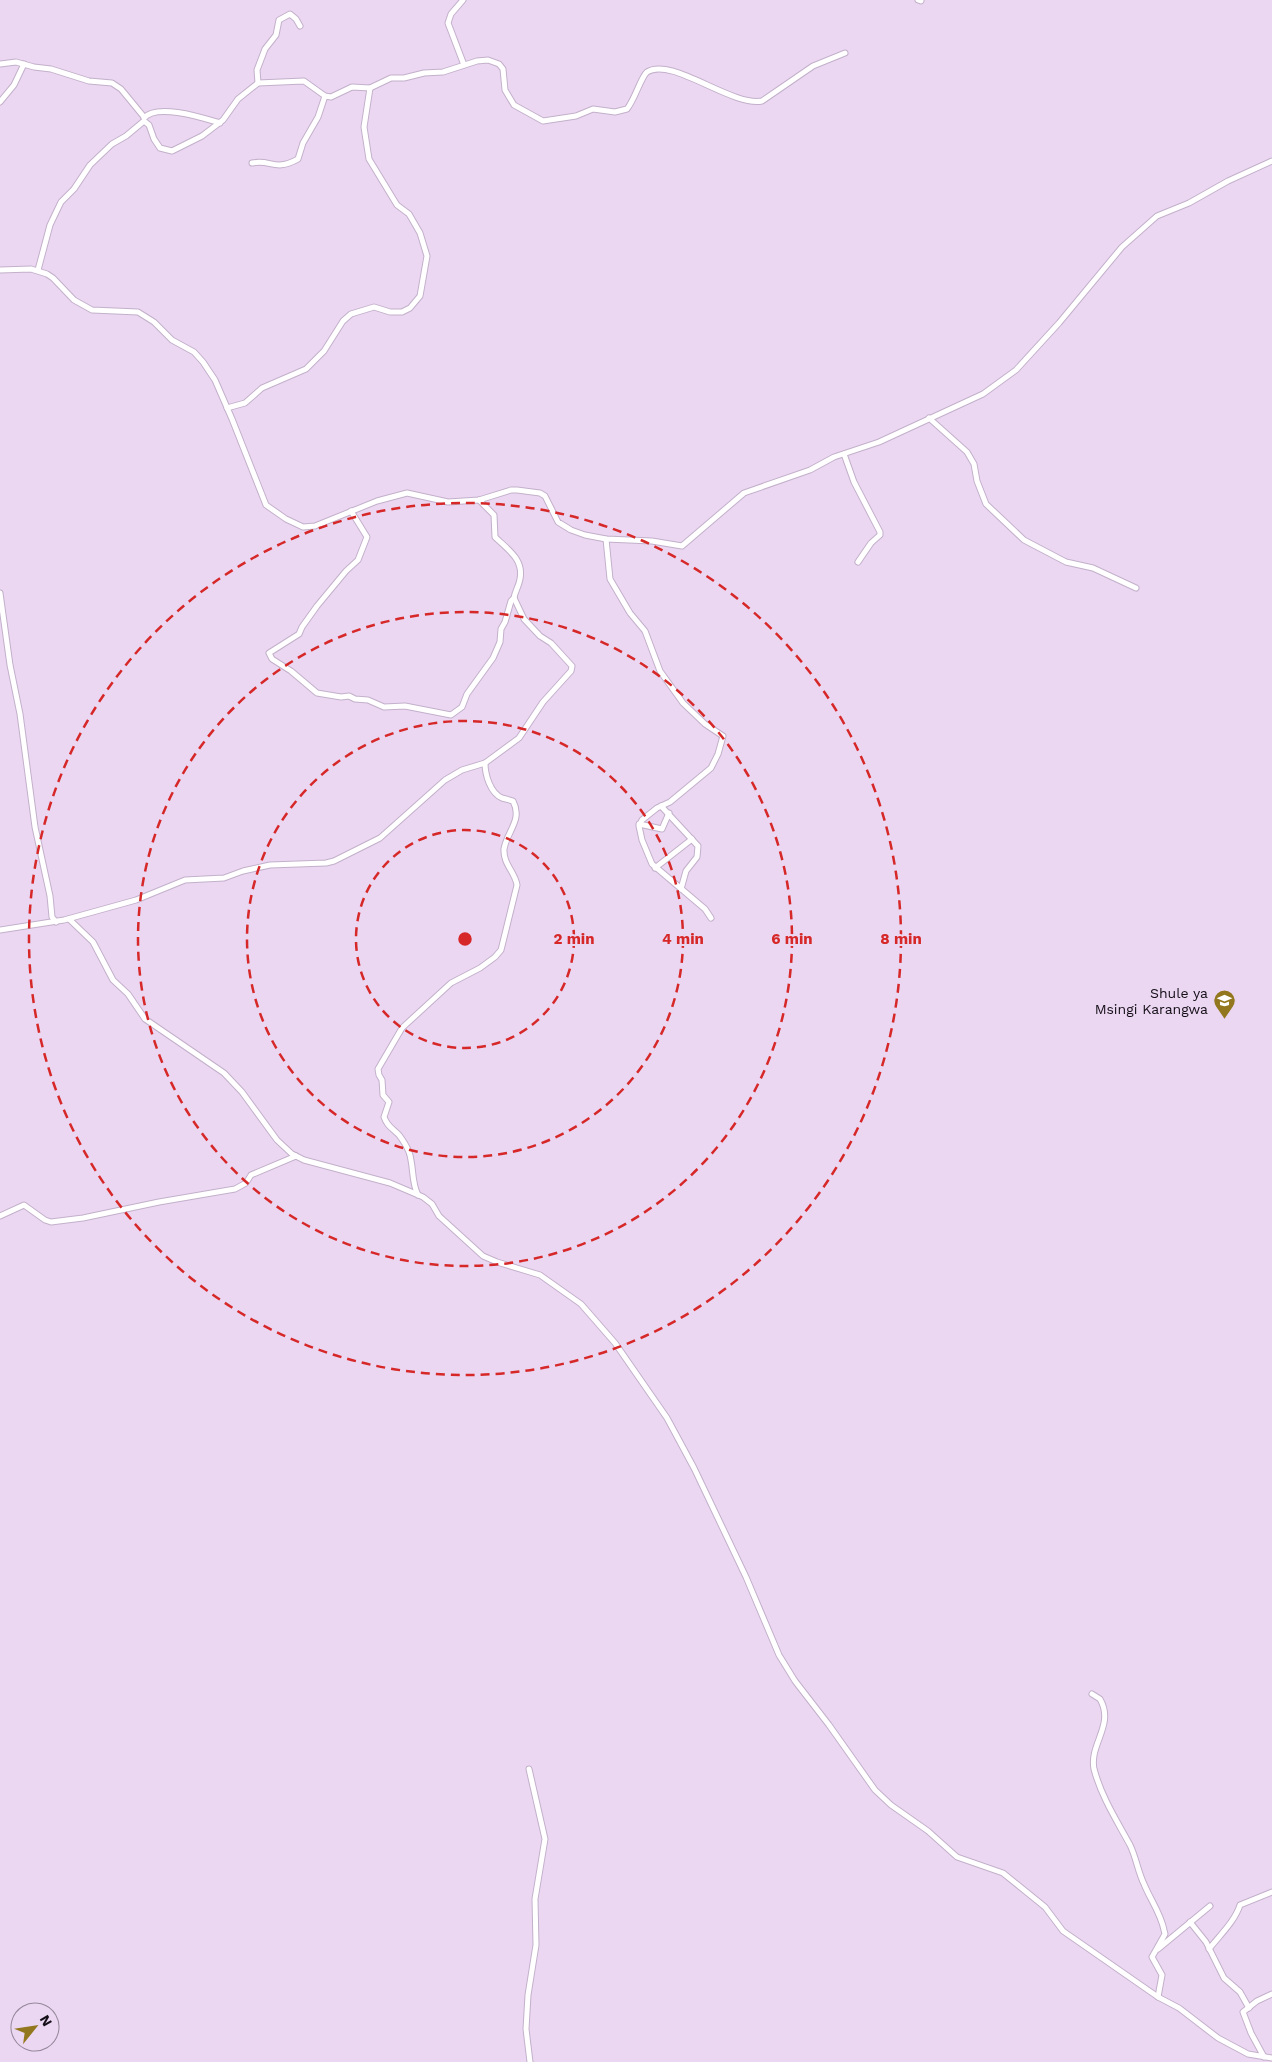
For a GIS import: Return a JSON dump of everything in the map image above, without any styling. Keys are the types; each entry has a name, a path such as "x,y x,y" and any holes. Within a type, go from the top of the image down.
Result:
{"street":[{"path":"463,0 452,11 448,23 464,65"},
{"path":"258,83 257,70 265,49 276,35 281,18 291,14 300,26"},
{"path":"0,64 10,62 51,68 89,81 112,82 121,88 150,125 154,139 160,148 167,151 180,148 220,123 228,115 238,99 258,83 304,81 325,96 331,97 352,87 370,88 391,78 443,72 488,60 499,64 503,70 505,90 508,98 514,105 543,121 576,116 593,109 615,112 627,109 636,96 642,78 654,69 672,70 742,98 756,102 762,101 813,66 844,53"},
{"path":"0,102 14,85 24,64"},
{"path":"227,408 245,403 262,388 306,369 319,357 343,321 351,314 374,307 390,312 402,312 410,308 420,296 427,256 420,233 409,214 395,202 369,159 364,126 370,88"},
{"path":"252,163 260,162 276,166 298,159 303,143 318,117 325,96"},
{"path":"38,270 50,225 61,202 74,189 90,165 112,144 124,138 144,119 158,113 178,112 220,123"},
{"path":"0,270 38,270 53,278 74,300 87,308 138,312 154,322 172,340 190,350 203,362 215,380 263,500 269,508 306,528 406,492 438,501 479,500 511,490 540,492 545,496 558,522 585,535 606,539 639,539 682,546 744,493 810,470 844,454 883,441 983,394 1011,375 1059,323 1122,248 1156,216 1189,203 1228,181 1272,161"},
{"path":"929,418 967,452 974,464 977,481 986,504 1024,540 1066,562 1093,568 1136,588"},
{"path":"844,454 854,482 880,532 880,535 871,543 858,562"},
{"path":"351,511 367,537 360,558 317,606 298,636 277,647 269,655 314,691 363,699 384,707 405,706 423,708 445,715 454,714 462,707 467,694 493,658 500,642 502,628 511,601 514,598 520,576 517,560 506,544 496,538 494,515 479,500"},
{"path":"606,539 609,576 630,613 645,632 660,671 683,703 705,724 723,736 718,754 711,768 682,794 668,804 661,806 639,824"},
{"path":"0,593 10,665 20,714 35,827 50,896 52,917 56,922"},
{"path":"0,930 69,919 145,897 185,880 224,878 250,869 270,865 326,863 334,861 380,838 445,780 462,770 485,763 523,734 543,702 570,672 572,667 551,643 540,636 524,619 514,598"},
{"path":"418,1195 409,1153 399,1136 389,1128 384,1117 384,1112 389,1102 383,1095 383,1081 378,1074 378,1069 398,1035 408,1023 451,983 480,968 495,957 500,950 517,885 505,858 505,846 517,814 513,802 499,796 493,789 486,775 485,763"},
{"path":"661,806 698,846 697,857 686,871 681,889"},
{"path":"639,824 662,829 669,813"},
{"path":"639,824 642,840 655,868 705,909 711,918"},
{"path":"655,868 692,839"},
{"path":"69,919 93,942 113,980 128,994 145,1019 156,1028 182,1042 232,1080 275,1138 296,1156 390,1183 428,1200 439,1216 483,1256 540,1275 565,1292 590,1313 615,1342 659,1405 694,1468 749,1584 779,1655 795,1681 875,1790 891,1805 928,1831 957,1857 972,1864 1003,1873 1045,1907 1063,1932 1186,2013 1225,2042 1248,2054 1272,2058"},
{"path":"0,1216 24,1205 40,1218 51,1222 83,1218 214,1193 237,1188 246,1183 251,1175 296,1156"},
{"path":"1092,1694 1100,1699 1104,1710 1104,1729 1093,1757 1095,1770 1118,1826 1130,1846 1143,1883 1165,1934 1153,1952 1152,1960 1162,1975 1158,1996"},
{"path":"529,1769 545,1839 534,1908 536,1945 528,1995 526,2029 530,2062"},
{"path":"1210,1948 1231,1922 1240,1905 1272,1892"},
{"path":"1153,1952 1210,1906"},
{"path":"1190,1922 1210,1948 1224,1978 1240,1992 1249,2008"},
{"path":"1264,2057 1243,2012 1264,1996 1272,1994"}],"place":[{"name":"Shule ya Msingi Karangwa","path":"1224,1020"}]}
